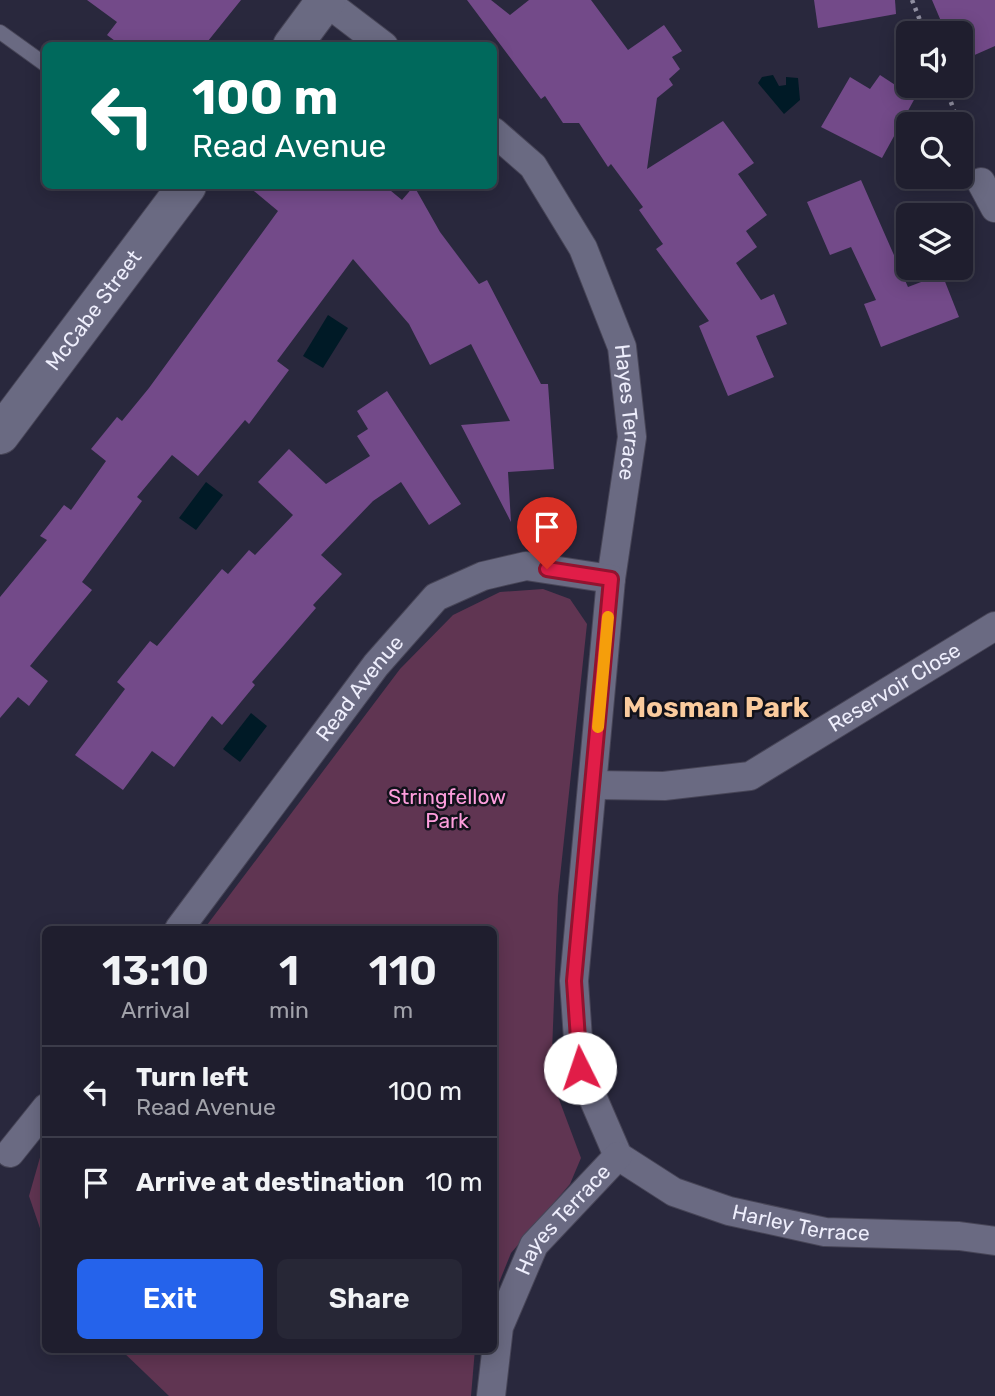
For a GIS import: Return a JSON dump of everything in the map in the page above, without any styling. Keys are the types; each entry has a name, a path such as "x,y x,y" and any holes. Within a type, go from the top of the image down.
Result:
{"street":[{"path":"295,42 325,0 379,42"},
{"name":"Hayes Terrace","path":"497,135 533,166 576,237 622,347 632,437 611,579 574,981 580,1068 618,1156 534,1245 499,1327 497,1344"},
{"path":"981,182 995,208"},
{"name":"McCabe Street","path":"0,435 185,189"},
{"name":"Read Avenue","path":"181,926 376,666 436,597 483,576 526,566 611,579"},
{"name":"Reservoir Close","path":"593,785 664,786 750,776 995,626"},
{"path":"10,1153 42,1113"},
{"name":"Harley Terrace","path":"618,1156 674,1192 729,1211 825,1233 992,1232"},
{"name":"Hayes Terrace","path":"491,1396 496,1353"}],"lane":[{"path":"0,32 42,62"}],"path":[{"path":"912,0 920,21"}],"green space":[{"name":"Stringfellow Park","path":"543,589 570,599 587,624 558,896 551,1078 581,1158 570,1184 511,1253 497,1288 497,926 206,926 400,669 453,615 500,592"},
{"path":"42,1150 42,1234 29,1196"},
{"path":"124,1353 475,1353 471,1396 169,1396"}],"water":[{"path":"773,75 779,86 786,85 786,77 798,78 800,100 784,114 758,83 762,77"},
{"path":"328,315 348,328 323,368 303,356"},
{"path":"206,482 223,495 196,530 179,518"},
{"path":"251,713 267,726 240,762 223,749"}],"building":[{"path":"87,0 241,0 207,42 117,42 107,35 117,22"},
{"path":"467,0 491,0 510,15 529,0 591,0 628,50 664,25 682,51 672,57 680,69 669,79 673,85 657,98 647,169 723,121 754,163 738,174 767,215 746,231 757,247 736,263 761,300 774,294 787,324 756,336 774,377 728,396 699,326 709,321 656,249 663,244 639,210 643,207 611,164 608,167 579,123 563,123 545,96 541,99"},
{"path":"814,0 895,0 896,14 818,28"},
{"path":"932,0 995,0 995,46 973,56 973,21 941,21"},
{"path":"880,75 896,86 896,98 915,98 907,112 896,112 896,133 882,158 821,127 850,77 870,89"},
{"path":"861,180 896,260 896,280 905,280 908,287 926,280 944,280 959,317 881,347 864,304 876,300 851,247 830,255 807,202"},
{"path":"252,189 389,189 402,200 411,189 416,189 440,232 479,284 487,280 541,384 548,384 554,469 508,472 511,522 461,425 510,421 471,344 430,365 409,324 353,259 277,361 289,370 249,424 245,420 198,476 172,455 137,497 142,501 82,582 92,590 30,666 48,681 29,706 18,697 0,718 0,597 47,540 40,536 64,505 71,510 106,461 91,449 117,417 122,421 149,388 278,211"},
{"path":"387,391 461,504 429,525 401,482 373,501 321,555 342,574 313,605 316,608 252,682 255,685 222,725 212,716 174,767 152,751 123,790 75,755 125,689 117,682 150,641 157,646 222,569 228,574 249,550 255,555 293,515 258,482 289,449 326,484 370,456 357,436 368,429 357,411"}],"slow traffic":[{"path":"598,727 608,617"}],"district":[{"name":"Mosman Park","path":"716,707"}],"route":[{"path":"547,569 611,579 574,981 580,1068"}]}
